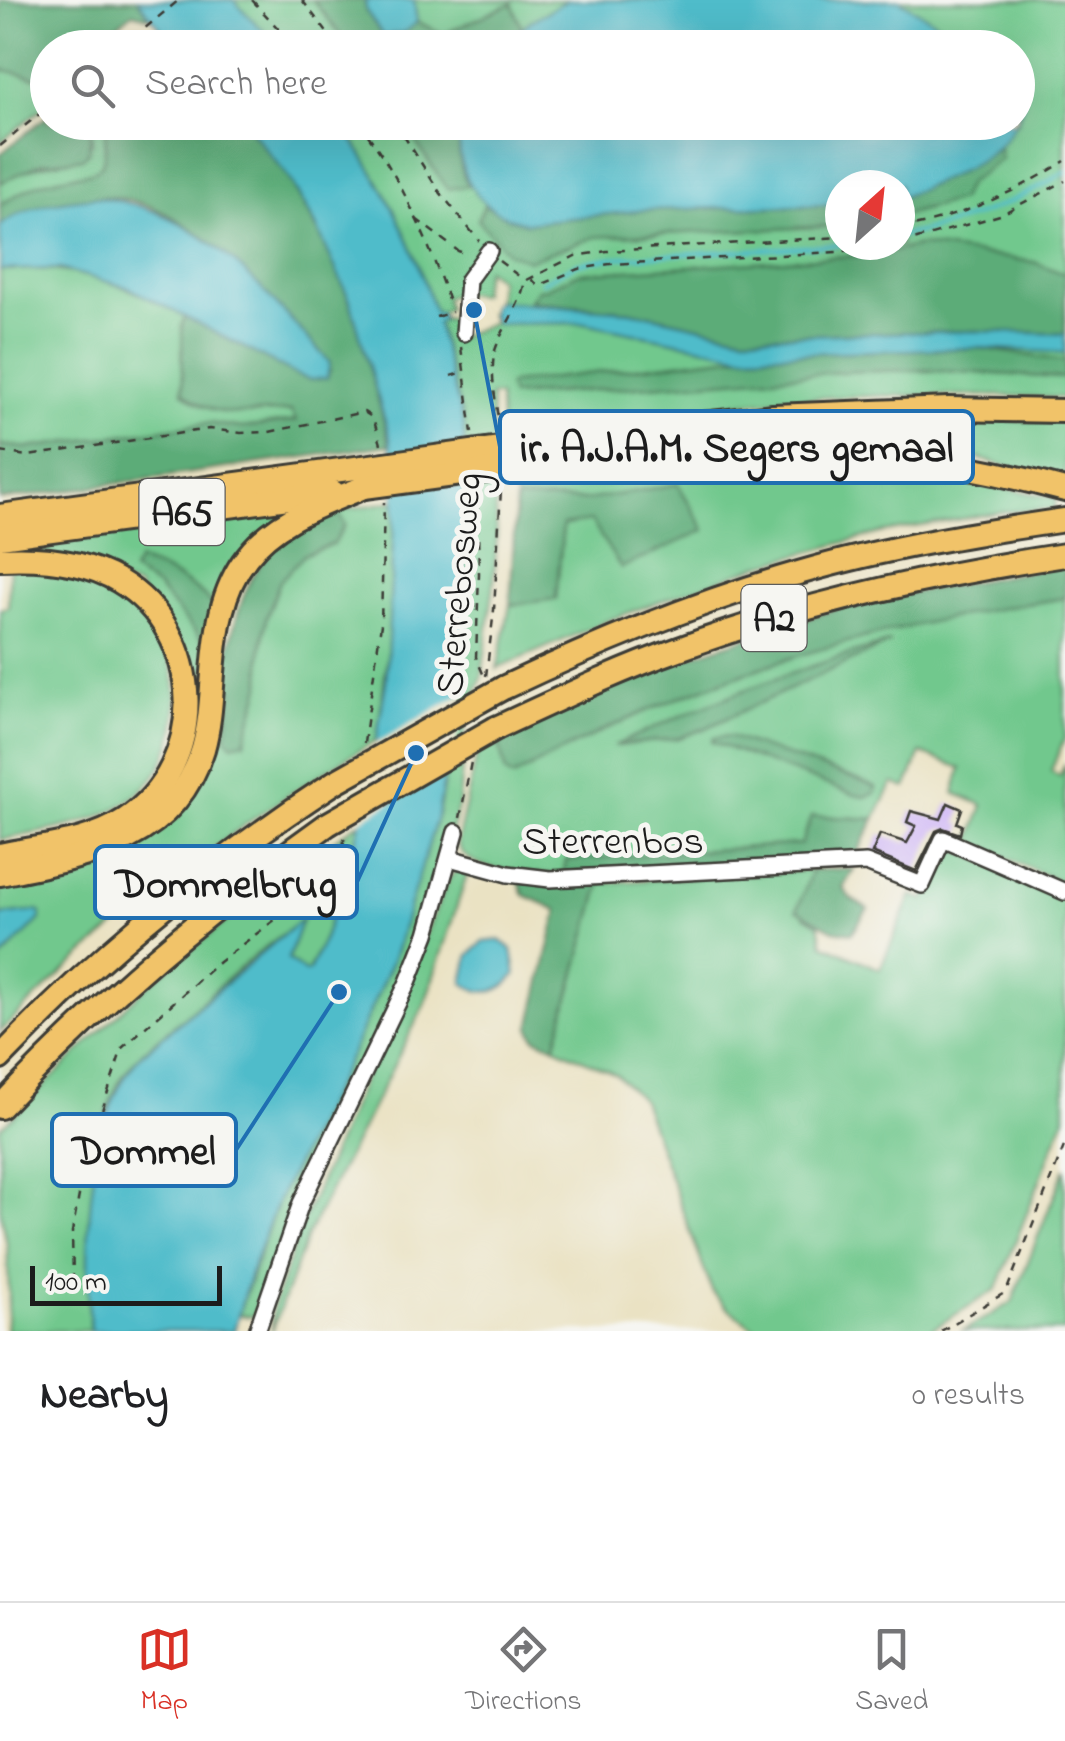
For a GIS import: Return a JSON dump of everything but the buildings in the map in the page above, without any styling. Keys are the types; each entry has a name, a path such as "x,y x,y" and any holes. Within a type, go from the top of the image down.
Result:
{"highway":[{"name":"A65","path":"0,516 373,476 773,416 1065,410"},
{"name":"A65","path":"529,455 725,446 844,450 940,462 1065,490"},
{"name":"A65","path":"0,537 373,476"},
{"name":"A65","path":"0,874 107,849 148,826 171,807 202,752 209,724 220,617 237,572 259,544 284,523 373,476"},
{"name":"A2","path":"0,1058 123,938 261,831 494,683 802,572 976,533 1065,520"},
{"name":"A2","path":"0,1107 66,1037 229,896 338,823 496,728 663,655 816,605 948,574 1065,555"},
{"name":"A65","path":"0,559 81,565 103,572 135,592 174,638 186,678 188,704 180,749 166,776 152,796 128,818 82,839 0,854"}],"street":[{"path":"462,334 468,280 486,255"},
{"path":"257,1331 300,1203 394,1017 427,934 456,832"},
{"name":"Sterrenbos","path":"450,858 508,874 550,879 866,863 922,885 943,839 1065,892"}],"path":[{"path":"142,30 179,0"},
{"path":"252,0 280,30"},
{"path":"302,0 325,30"},
{"path":"0,146 30,122"},
{"path":"369,140 415,218 449,302"},
{"path":"407,140 486,255 525,280 575,256 607,251 825,238"},
{"path":"915,225 994,201 1065,162"},
{"path":"915,240 1000,214 1065,181"},
{"path":"415,218 458,251 486,255"},
{"path":"532,279 538,286 544,286 579,269 610,264 825,253"},
{"name":"Sterrebosweg","path":"500,443 493,362 525,280"},
{"path":"436,317 452,312"},
{"path":"462,334 472,435"},
{"path":"451,376 465,372"},
{"path":"0,452 28,456 209,428 270,432 364,412 373,418 378,430 373,476 381,624 361,756"},
{"name":"Sterrebosweg","path":"494,683 500,476"},
{"path":"476,492 476,656 494,683"},
{"name":"Sterrebosweg","path":"456,832 473,750"},
{"path":"73,1282 72,1232 85,1164 122,1048 219,962 328,880 342,854 338,823"},
{"path":"941,1331 1006,1292 1065,1144"}],"green space":[{"path":"0,0 138,0 151,18 133,13 111,30 30,30 30,76 0,69"},
{"path":"233,0 1065,0 1065,363 1001,359 510,393 512,396 801,374 898,371 1065,378 1065,398 925,395 784,400 667,411 502,434 499,396 491,396 497,533 494,583 482,677 466,723 459,804 404,978 297,1200 253,1317 238,1315 278,1200 353,1050 394,956 438,814 460,694 465,625 464,424 437,322 349,140 1035,140 1035,30 260,30","holes":["486,269 499,279 489,314 494,322 456,338 450,318 441,319 440,313 448,309 445,298 460,293 480,295"]},
{"path":"313,0 365,0 366,12 401,30 337,30"},
{"path":"512,3 520,30 453,30"},
{"path":"417,22 435,30 407,30"},
{"path":"0,69 30,76 30,118 0,143"},
{"path":"30,130 30,140 90,140 89,152 83,158 42,163 0,183 0,154"},
{"path":"105,140 102,164 97,170 38,184 0,205 0,183 40,166 83,158 92,142"},
{"path":"105,140 259,140 288,177 334,260 360,329 390,445 0,500 0,445 28,448 208,423 242,428 296,421 291,411 221,412 183,392 185,316 299,376 311,380 327,377 329,371 324,356 223,252 161,211 129,200 96,197 0,226 0,205 44,182 97,170 104,156"},
{"path":"414,140 459,140 461,163 469,186 447,189"},
{"path":"999,148 1001,159 968,183 960,200 915,212 915,190"},
{"path":"484,205 526,223 646,210 825,205 825,227 595,237 529,260 508,253 478,220"},
{"path":"915,246 1034,262 1065,274 1065,334 977,331 744,336 631,311 529,301 538,289 579,273 825,258 915,260"},
{"path":"0,270 73,273 111,283 185,316 183,392 195,402 221,412 291,411 297,421 242,428 208,423 28,448 0,445"},
{"path":"980,348 1065,361 1065,378 925,370 842,372 511,396 508,386 742,355"},
{"path":"1065,420 1065,473 1061,481 954,452 836,437 694,438 794,425"},
{"path":"766,460 893,467 1057,498 1054,509 1002,512 880,533 760,565 609,620 497,669 510,605 556,598 563,525 591,520 678,484 587,500 516,499 515,482 648,466"},
{"path":"678,484 705,530 621,568 591,521 563,525 556,599 510,605 516,499 587,500"},
{"path":"395,501 388,651 377,740 275,804 179,874 88,950 0,1032 0,960 40,919 41,913 0,915 0,879 168,816 222,684 232,690 245,741 261,686 266,619 280,581 305,554 333,544 345,525 337,511"},
{"path":"293,510 217,608 190,585 160,569 138,561 133,571 158,588 210,649 197,731 190,749 195,702 138,587 0,549"},
{"path":"337,511 345,525 333,544 305,554 280,581 266,619 261,686 245,741 233,744 226,738 232,691 222,684 234,627 252,577 284,537 307,522"},
{"path":"138,561 180,579 217,608 210,649 158,588 132,571"},
{"path":"10,563 89,579 114,589 137,605 168,654 175,682 176,712 172,740 161,767 128,801 76,824 0,840 0,609 8,607"},
{"path":"1065,565 1065,598 920,624 780,661 645,712 513,777 506,773 498,740 636,674 850,604"},
{"path":"1065,598 1065,737 1051,771 1060,776 1065,764 1065,884 970,842 983,805 954,793 961,768 921,753 906,788 893,783 875,819 812,816 802,844 567,860 563,875 486,866 462,853 457,842 478,750 498,740 506,773 514,777 645,712 780,661 920,624","holes":["882,645 679,738 618,746 843,656"]},
{"path":"891,642 706,728 679,738 614,746 750,688"},
{"path":"729,736 876,787 875,793 855,795 712,742 714,738"},
{"path":"812,816 875,819 855,858 563,875 566,860 801,844"},
{"path":"358,823 325,936 308,971 288,959 301,922 146,1049 127,1070 114,1094 104,1124 92,1196 90,1331 6,1331 9,1295 7,1245 0,1208 0,1128 151,982 270,886"},
{"path":"948,846 1065,896 1065,1117 997,1289 929,1331 758,1331 712,1291 642,1100 616,1074 555,1047 601,883 812,870 804,915 819,924 823,944 880,969 912,895 924,900"},
{"path":"458,868 469,869 424,1006 307,1236 272,1331 273,1306 302,1223 449,879"},
{"path":"854,869 843,888 851,899 868,909 852,933 833,930 797,910 812,870"},
{"path":"518,879 601,883 555,1047 535,1038 530,1027 558,910 524,895"},
{"path":"1065,1168 1065,1331 963,1331 1012,1302"}],"water":[{"path":"138,0 233,0 262,30 162,30"},
{"path":"365,0 414,0 417,22 407,30 379,30 366,11"},
{"path":"568,0 899,0 949,30 520,30"},
{"path":"259,140 352,140 384,191 407,237 435,313 440,312 443,320 437,323 464,425 465,625 460,694 438,814 394,956 353,1050 278,1200 234,1331 90,1331 92,1185 109,1112 123,1080 142,1054 302,919 288,959 309,971 325,936 358,832 370,778 386,681 395,501 390,439 350,301 314,221 288,177"},
{"path":"459,140 1003,140 983,158 915,191 915,170 825,170 825,205 646,210 526,223 481,200 465,174"},
{"path":"95,197 166,216 224,253 330,363 327,378 311,380 299,376 129,288 60,269 0,270 0,226 33,208"},
{"path":"497,301 631,311 744,336 977,331 1065,334 1065,353 980,348 742,355 585,323 496,324 491,315 492,305"},
{"path":"38,911 40,919 0,960 0,915"},
{"path":"499,940 512,949 516,974 504,986 491,991 463,983 469,955 483,942"}],"pier":[{"path":"465,692 452,765 353,825 371,746"}],"waterway":[{"path":"915,233 986,212 1065,172"},
{"path":"542,282 576,264 609,258 825,246"}],"place":[{"name":"ir. A.J.A.M. Segers gemaal","path":"474,310"},
{"name":"Dommelbrug","path":"416,753"},
{"name":"Dommel","path":"339,992"}]}
